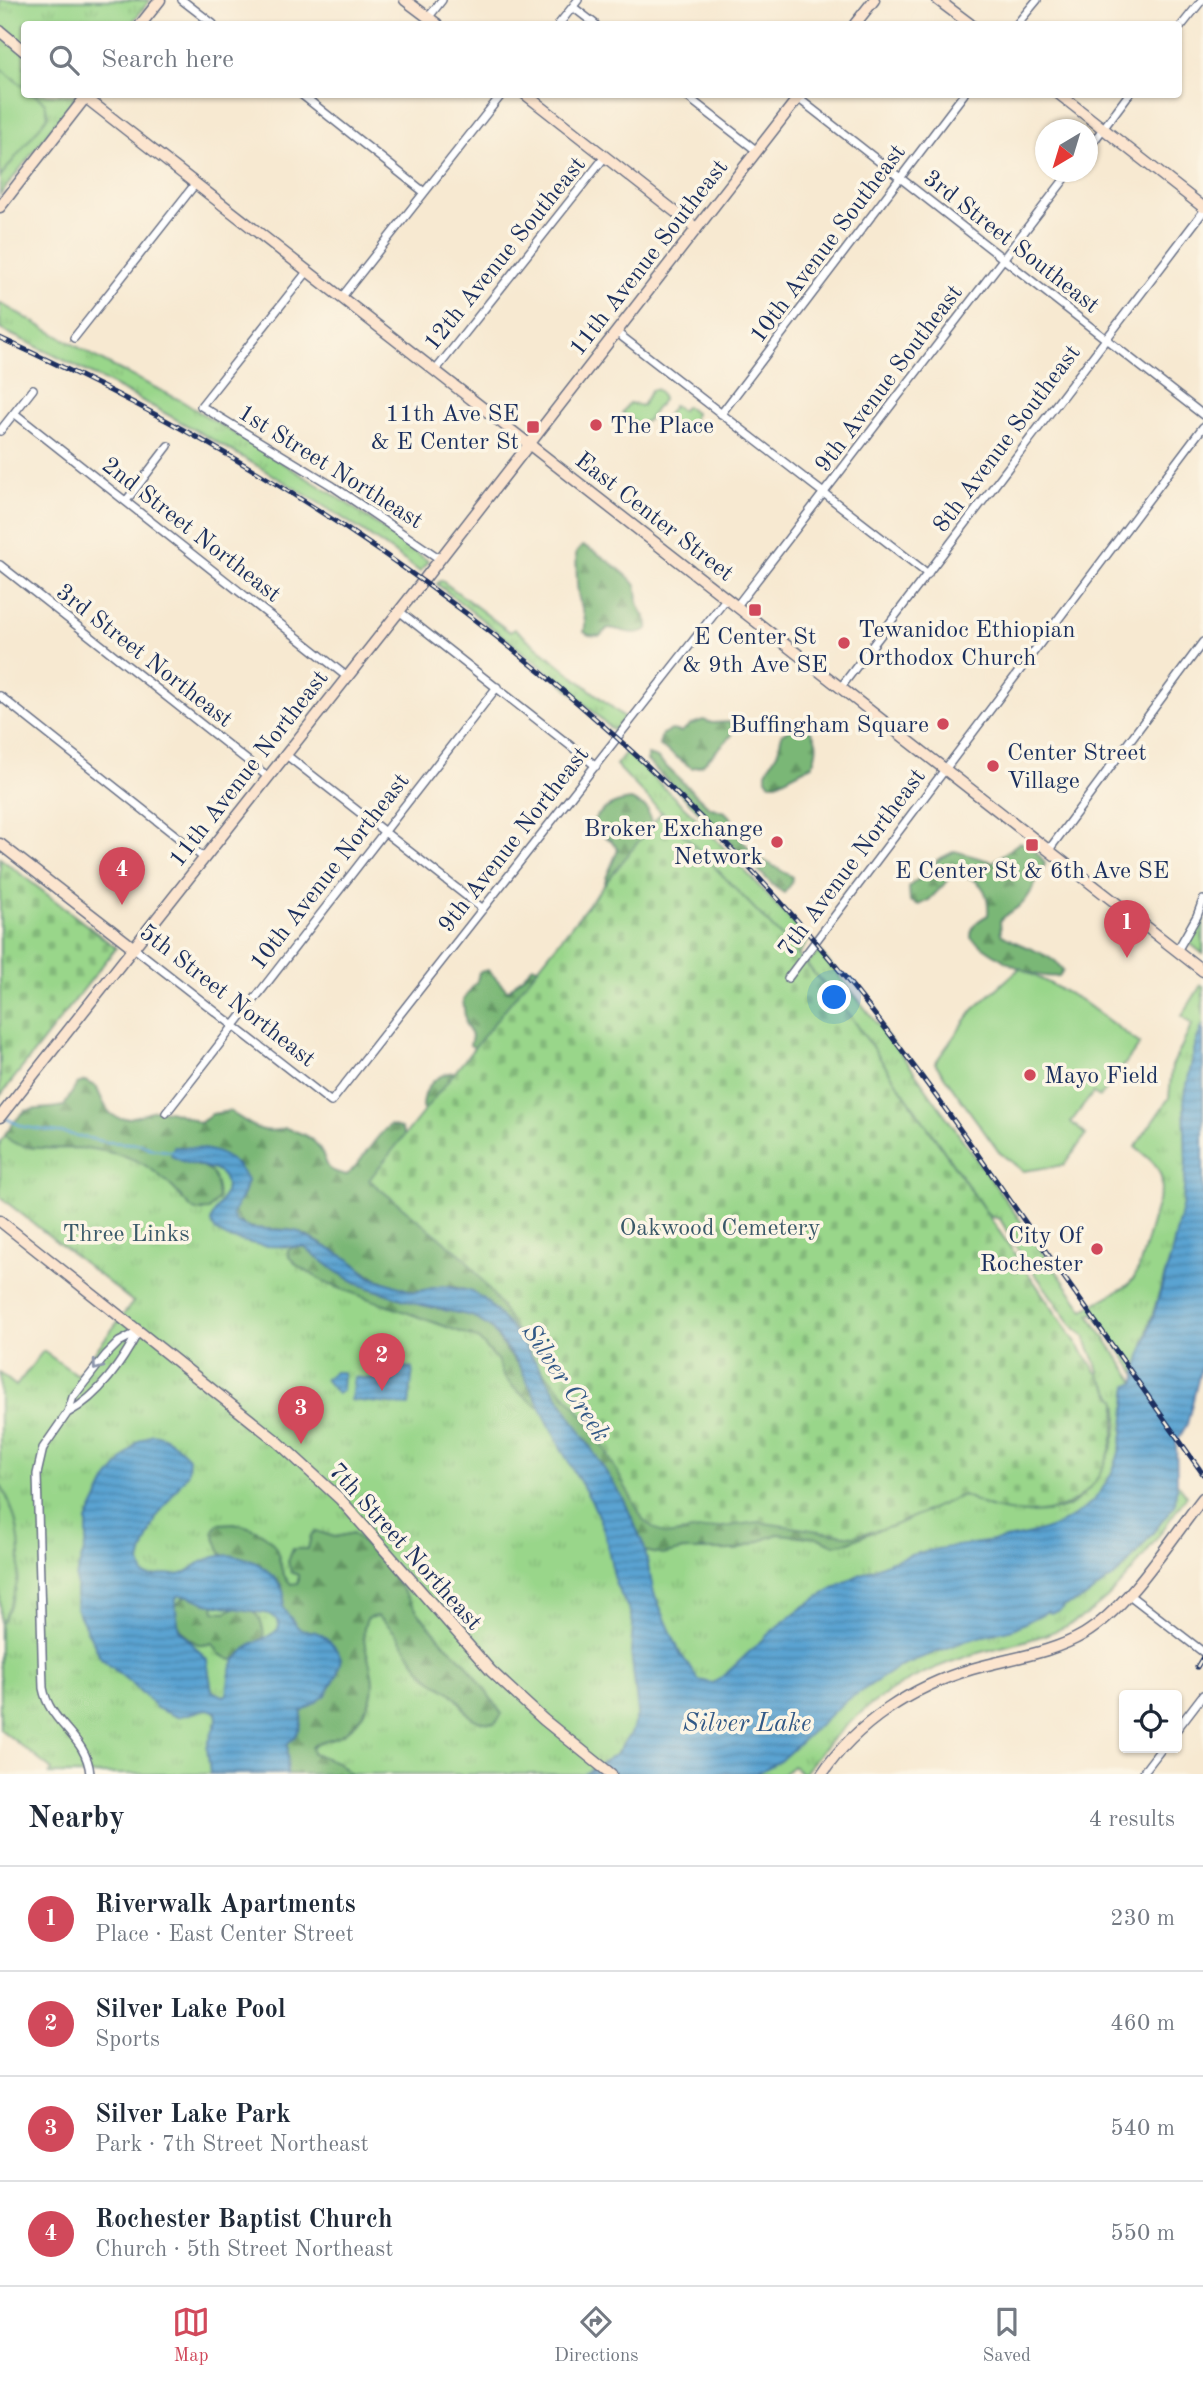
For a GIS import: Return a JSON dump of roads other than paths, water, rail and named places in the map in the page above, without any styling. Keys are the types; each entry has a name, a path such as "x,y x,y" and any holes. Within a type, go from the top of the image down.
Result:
{"street":[{"path":"143,21 160,0"},
{"path":"182,0 209,21"},
{"path":"405,0 433,21 442,0"},
{"path":"561,21 578,0"},
{"path":"857,21 874,0"},
{"path":"938,0 966,21"},
{"path":"1020,21 1037,0"},
{"path":"1182,25 1202,0"},
{"path":"573,7 591,21"},
{"path":"0,31 21,48"},
{"path":"0,207 83,98"},
{"name":"East Center Street","path":"88,98 1203,971"},
{"path":"307,98 424,192"},
{"path":"341,299 499,98"},
{"path":"530,98 696,228"},
{"path":"689,98 757,151"},
{"name":"11th Avenue Southeast","path":"529,444 797,98"},
{"name":"3rd Street Southeast","path":"801,98 1203,415"},
{"name":"10th Avenue Southeast","path":"721,414 961,98"},
{"path":"1064,98 1203,209"},
{"path":"1098,134 1126,98"},
{"name":"12th Avenue Southeast","path":"435,371 604,158"},
{"name":"9th Avenue Southeast","path":"736,607 1062,182"},
{"path":"74,338 196,183"},
{"name":"8th Avenue Southeast","path":"841,687 1203,209"},
{"name":"1st Street Northeast","path":"307,272 201,406 331,485 439,559"},
{"path":"616,332 928,574"},
{"path":"0,431 33,389"},
{"name":"2nd Street Northeast","path":"14,413 346,676"},
{"name":"7th Avenue Northeast","path":"788,978 1203,427"},
{"name":"11th Avenue Northeast","path":"0,1117 529,444"},
{"path":"126,501 168,446"},
{"name":"3rd Street Northeast","path":"0,565 267,776"},
{"name":"9th Avenue Northeast","path":"331,1102 726,599"},
{"path":"399,611 596,766"},
{"path":"1048,851 1203,642"},
{"name":"10th Avenue Northeast","path":"166,1113 497,687"},
{"path":"0,696 204,858"},
{"path":"285,754 483,909"},
{"name":"5th Street Northeast","path":"0,844 331,1102"},
{"path":"1177,951 1203,901"},
{"name":"7th Street Northeast","path":"0,1221 320,1479 379,1542 482,1662 524,1702 611,1774"},
{"path":"68,1412 80,1406 95,1391 130,1349 138,1332"},
{"path":"90,1774 83,1748 49,1707 41,1676 37,1474 43,1448 68,1412 73,1397 119,1342 138,1332"},
{"path":"822,1774 859,1732 912,1695 945,1678 1040,1652 1080,1636 1104,1619 1128,1594 1203,1498"},
{"path":"1128,1594 1203,1652"},
{"path":"1182,1722 1203,1695"},
{"path":"1142,1774 1158,1753"}],"water":[{"name":"Silver Lake","path":"1203,1025 1203,1360 1187,1424 1176,1443 1175,1505 1126,1566 1081,1600 1059,1611 1048,1611 1013,1629 968,1640 900,1666 843,1703 780,1761 756,1774 584,1774 616,1754 631,1733 638,1713 631,1652 633,1624 616,1585 604,1530 593,1504 564,1454 519,1365 491,1328 472,1316 417,1304 361,1285 337,1272 304,1247 264,1246 228,1238 216,1231 211,1222 225,1192 224,1177 207,1167 171,1156 174,1147 196,1148 216,1152 234,1163 247,1181 232,1215 236,1222 250,1228 296,1231 349,1259 370,1277 414,1292 443,1286 470,1291 485,1300 512,1329 539,1367 624,1500 644,1546 654,1593 680,1653 699,1680 713,1683 798,1611 859,1575 907,1556 1028,1534 1056,1525 1082,1511 1102,1490 1120,1450 1128,1385 1136,1383 1138,1366 1171,1256 1183,1203 1186,1163 1184,1099 1196,1042"},
{"path":"396,1366 413,1368 409,1406 351,1400 354,1377 394,1381"},
{"path":"334,1372 343,1374 342,1391 337,1394 325,1379"},
{"path":"152,1434 157,1435 172,1443 189,1458 188,1473 156,1518 142,1554 140,1563 144,1575 153,1577 182,1574 210,1558 220,1556 249,1559 266,1570 280,1584 284,1594 283,1606 298,1628 326,1638 341,1658 337,1675 326,1695 302,1712 299,1729 288,1743 287,1774 210,1774 207,1747 217,1720 216,1712 208,1709 177,1717 156,1708 101,1658 76,1608 76,1577 87,1540 87,1521 107,1480 137,1442","holes":["186,1595 206,1603 269,1614 279,1625 274,1633 249,1647 235,1661 227,1694 224,1696 212,1691 207,1660 179,1629 175,1604 177,1596"]}],"waterway":[{"name":"Silver Creek","path":"3,1117 24,1127 106,1142 141,1144 152,1149 176,1152"}],"railway":[{"path":"0,338 122,397 240,462 355,534 465,612 570,697 670,787 765,884 875,1015 961,1131 1203,1474"},
{"path":"1197,1667 1203,1657"}],"place":[{"name":"The Place","path":"596,425"},
{"name":"11th Ave SE & E Center St","path":"533,427"},
{"name":"E Center St & 9th Ave SE","path":"755,610"},
{"name":"Tewanidoc Ethiopian Orthodox Church","path":"844,643"},
{"name":"Buffingham Square","path":"943,724"},
{"name":"Center Street Village","path":"993,766"},
{"name":"Broker Exchange Network","path":"777,842"},
{"name":"E Center St & 6th Ave SE","path":"1032,845"},
{"name":"Rochester Baptist Church","path":"122,905"},
{"name":"Riverwalk Apartments","path":"1127,958"},
{"name":"Mayo Field","path":"1030,1075"},
{"name":"City Of Rochester","path":"1097,1249"},
{"name":"Silver Lake Pool","path":"382,1391"},
{"name":"Silver Lake Park","path":"301,1444"}],"park label":[{"name":"Oakwood Cemetery","path":"720,1227"},
{"name":"Three Links","path":"126,1233"}]}
